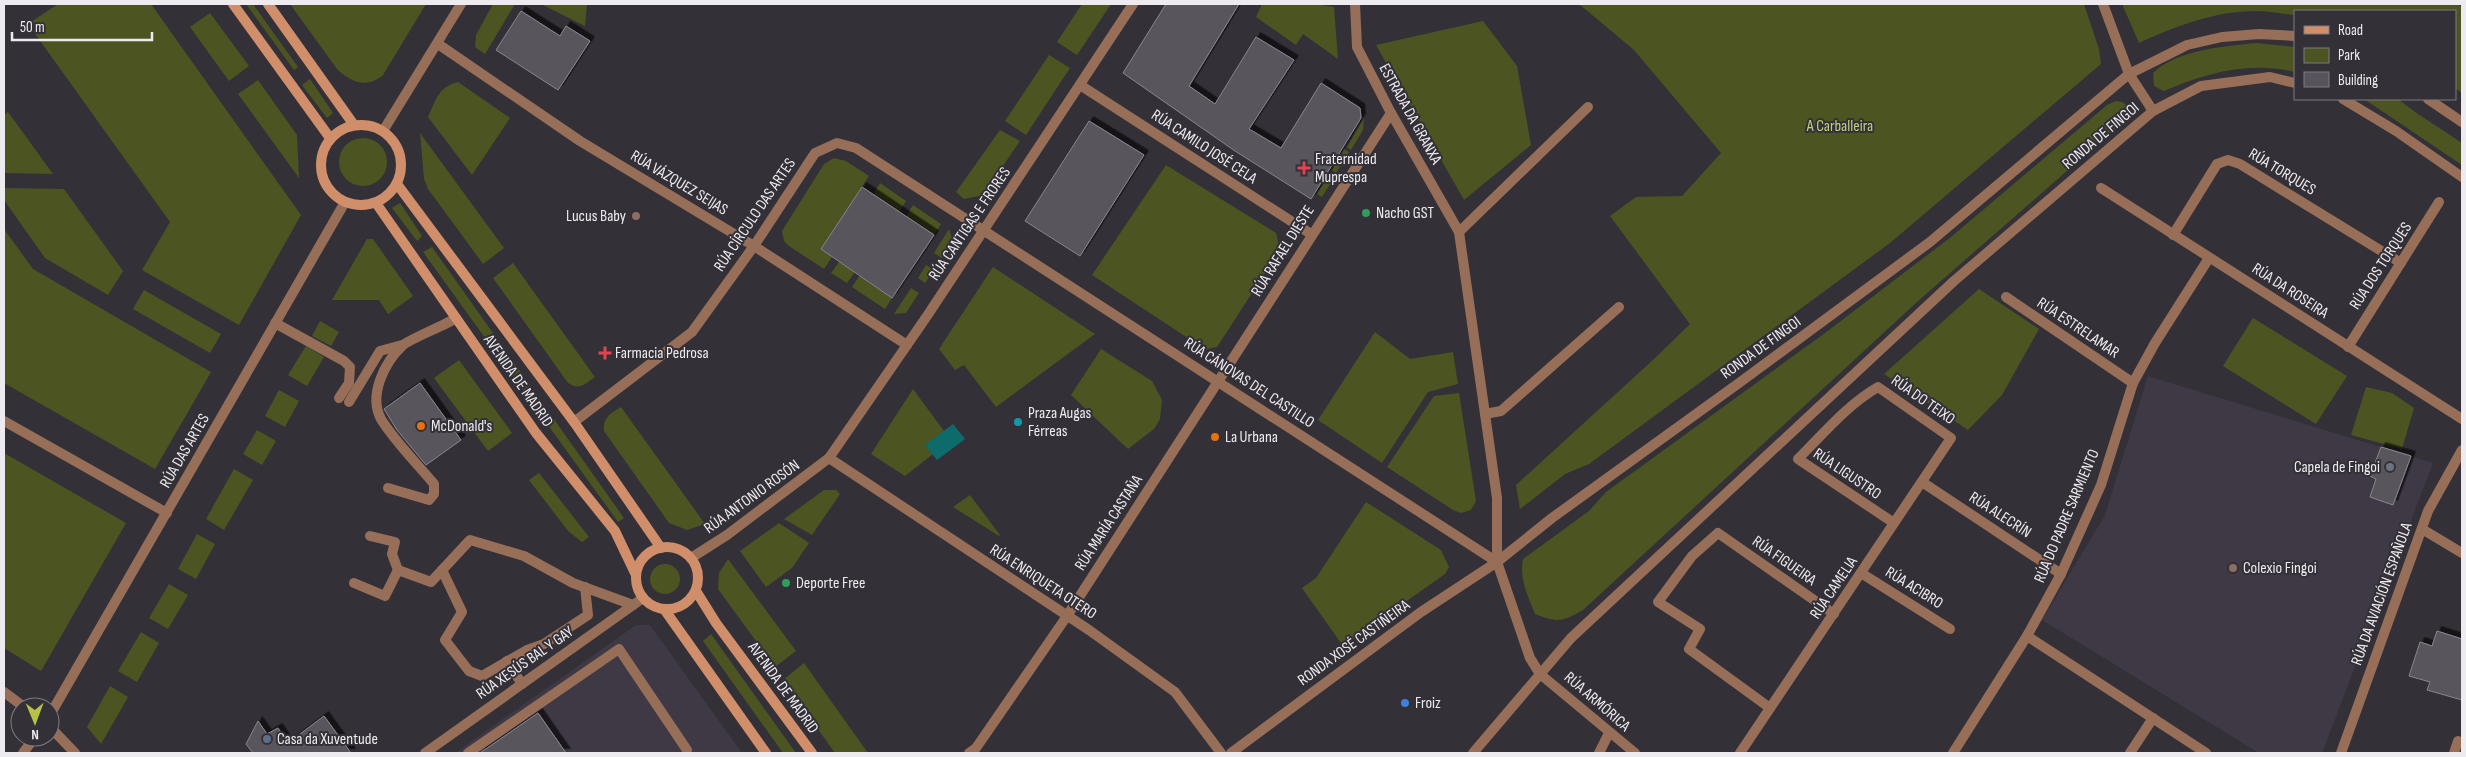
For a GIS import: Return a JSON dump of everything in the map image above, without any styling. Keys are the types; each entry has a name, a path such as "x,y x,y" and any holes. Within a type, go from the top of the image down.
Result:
{"street":[{"path":"232,4 330,138"},
{"path":"268,4 354,125"},
{"path":"384,131 461,4"},
{"name":"RÚA CANTIGAS E FRORES","path":"829,458 907,345 1133,4"},
{"name":"ESTRADA DA GRANXA","path":"1356,4 1358,47 1390,113 1459,232 1497,498 1497,562"},
{"path":"2103,4 2129,74"},
{"name":"RONDA DE FINGOI","path":"1497,562 1552,518 1740,383 1930,242 2129,74 2187,45 2222,37 2259,34 2294,36"},
{"name":"RÚA VÁZQUEZ SEIJAS","path":"438,44 580,141 754,246 907,345"},
{"name":"RONDA DE FINGOI","path":"2129,74 2153,111"},
{"name":"RONDA DE FINGOI","path":"1473,753 1572,638 1954,282 2153,111 2201,86 2270,77 2294,83"},
{"name":"RÚA CAMILO JOSÉ CELA","path":"1080,85 1311,234"},
{"path":"2345,100 2396,131 2462,177"},
{"path":"2429,100 2462,122"},
{"path":"1459,232 1588,107"},
{"name":"RÚA RAFAEL DIESTE","path":"1219,381 1311,234 1390,113"},
{"path":"354,125 370,125 384,131 391,137 399,149 402,167 397,184 389,194 376,203 357,205 345,202 333,194 324,182 321,156 330,138 341,129 354,125"},
{"name":"RÚA CÍRCULO DAS ARTES","path":"574,422 692,332 754,246 815,153 837,143 856,148 983,231"},
{"name":"RÚA TORQUES","path":"2173,235 2217,164 2228,160 2240,164 2401,263"},
{"name":"AVENIDA DE MADRID","path":"397,184 574,422 661,548"},
{"name":"RÚA DA ROSEIRA","path":"2100,188 2462,418"},
{"name":"RÚA DAS ARTES","path":"60,698 345,202"},
{"name":"RÚA DOS TORQUES","path":"2348,347 2439,202"},
{"name":"AVENIDA DE MADRID","path":"376,203 536,434 615,531 636,575"},
{"name":"RÚA CÁNOVAS DEL CASTILLO","path":"983,231 1219,381 1497,562"},
{"name":"RÚA DO PADRE SARMIENTO","path":"1952,753 2027,636 2061,574 2101,485 2133,383 2155,342 2209,258"},
{"name":"RÚA ESTRELAMAR","path":"2006,297 2133,383"},
{"path":"1485,414 1501,411 1618,307"},
{"path":"276,323 344,361 350,367 349,383 344,400 380,350 402,344 456,318"},
{"path":"388,488 429,500 434,494 434,484 380,418 377,397 381,374 402,344"},
{"name":"RÚA MARÍA CASTAÑA","path":"969,753 976,748 1067,616 1219,381"},
{"name":"RÚA DO TEIXO","path":"1878,387 1951,438"},
{"name":"RÚA LIGUSTRO","path":"1878,387 1867,393 1838,418 1798,459 1894,523"},
{"path":"4,421 167,512"},
{"name":"RÚA CAMELIA","path":"1740,753 1951,438"},
{"name":"RÚA DA AVIACIÓN ESPAÑOLA","path":"2341,753 2428,511 2462,450"},
{"name":"RÚA ANTONIO ROSÓN","path":"691,558 727,535 829,458"},
{"name":"RÚA ENRIQUETA OTERO","path":"829,458 1067,616 1175,692 1221,753"},
{"name":"RÚA ALECRÍN","path":"1922,482 2061,574"},
{"path":"2422,529 2462,553"},
{"name":"RÚA FIGUEIRA","path":"1770,708 1689,649 1700,629 1658,602 1692,556 1718,533 1834,614"},
{"path":"354,584 386,596 398,570 392,554 395,542 370,536"},
{"path":"398,570 431,582 470,540 524,556 573,583 633,605"},
{"path":"661,548 678,549 691,558 698,574 696,591 683,606 664,609 656,608 643,598 639,591 636,575 644,558 661,548"},
{"path":"1497,562 1530,658 1540,674"},
{"name":"RONDA XOSÉ CASTIÑEIRA","path":"1231,753 1421,612 1497,562"},
{"path":"442,570 462,612 444,640 469,672 482,676 527,650 544,644 588,615 585,587"},
{"name":"RÚA ACIBRO","path":"1861,573 1950,629"},
{"name":"AVENIDA DE MADRID","path":"696,591 716,623 812,753"},
{"name":"RÚA XESÚS BAL Y GAY","path":"425,753 643,598"},
{"path":"664,609 766,753"},
{"path":"2027,636 2206,753"},
{"path":"468,753 619,649 687,750"},
{"path":"507,662 522,684"},
{"name":"RÚA ARMÓRICA","path":"1540,674 1635,753"},
{"path":"2130,753 2153,718"},
{"path":"1599,753 1609,733"},
{"path":"60,737 75,753"},
{"path":"2454,753 2458,741"}],"shaded area":[{"name":"Colexio Fingoi","path":"2148,376 2433,463 2322,753 2259,753 2042,620 2105,515"},
{"path":"636,625 650,625 742,753 455,753"}],"green space":[{"path":"58,4 151,4 301,215 239,325 142,270 170,222 28,24"},
{"path":"246,4 253,4 298,67 294,70"},
{"path":"290,4 426,4 383,75 371,82 365,83 347,77 337,69"},
{"path":"493,4 515,4 485,54 475,47 476,35"},
{"path":"541,4 587,4 585,26"},
{"path":"1082,4 1111,4 1077,55 1057,42"},
{"path":"1262,4 1314,4 1334,7 1338,59 1303,34 1296,45 1256,17"},
{"name":"A Carballeira","path":"1579,4 2084,4 2099,49 2101,64 1890,243 1589,464 1565,474 1520,509 1516,485 1690,324 1610,216 1636,197 1682,196 1721,153 1634,50"},
{"path":"2122,4 2457,4 2462,7 2462,93 2456,89 2456,10 2294,10 2294,15 2261,11 2241,12 2196,21 2139,43"},
{"path":"210,13 249,66 229,81 190,27"},
{"path":"1483,21 1517,66 1531,145 1464,200 1376,45"},
{"path":"2257,43 2294,47 2294,72 2278,69 2244,68 2212,74 2164,91 2154,86 2153,73 2174,59 2202,50"},
{"path":"1049,55 1070,68 1026,135 1005,121"},
{"path":"310,79 333,113 327,118 302,85"},
{"path":"258,80 297,135 299,178 238,94"},
{"path":"458,82 510,118 472,175 428,117 438,95 446,87"},
{"path":"2365,100 2399,100 2462,143 2462,165"},
{"path":"2116,101 2127,105 2128,112 2125,120 1917,302 1583,610 1560,620 1549,619 1535,614 1523,580 1523,559 1589,511 1606,492 1825,333 1951,237 2107,105"},
{"path":"8,112 53,174 4,173 4,115"},
{"path":"1364,118 1363,130 1351,150 1347,147"},
{"path":"1000,130 1020,141 983,195 964,199 956,192"},
{"path":"420,133 504,248 483,264 428,189 424,179"},
{"path":"363,138 372,140 380,145 385,153 387,162 385,171 380,179 372,184 363,186 354,184 346,179 341,171 339,162 341,153 346,145 354,140"},
{"path":"1344,149 1349,152 1336,173 1332,170"},
{"path":"834,158 846,161 869,176 821,249 832,257 824,269 789,246 784,241 782,231 824,164"},
{"path":"1166,165 1276,233 1280,250 1217,347 1207,349 1200,346 1092,275"},
{"path":"1330,173 1335,176 1322,197 1317,194"},
{"path":"880,183 906,201 899,212 873,195"},
{"path":"4,188 64,189 123,271 108,295 45,258 4,200"},
{"path":"400,203 422,236 417,241 392,208"},
{"path":"913,205 941,224 934,235 906,216"},
{"path":"4,229 33,269 211,372 155,469 4,383"},
{"path":"949,229 953,242 942,258 934,253"},
{"path":"367,239 373,239 413,296 388,314 379,300 332,300"},
{"path":"432,247 624,518 618,522 423,252"},
{"path":"839,262 855,272 847,283 831,273"},
{"path":"513,263 595,377 585,384 575,386 568,383 493,278"},
{"path":"926,265 934,270 925,283 918,278"},
{"path":"993,267 1095,334 996,407 964,365 955,370 939,349"},
{"path":"860,275 892,298 885,309 852,287"},
{"path":"911,288 919,293 906,313 894,314"},
{"path":"1979,289 2039,329 2002,395 1968,430 1884,374"},
{"path":"144,290 221,334 210,353 133,309"},
{"path":"2253,318 2347,376 2316,424 2223,366"},
{"path":"320,321 339,332 331,346 312,336"},
{"path":"1375,332 1410,359 1453,352 1458,384 1428,392 1382,463 1318,420"},
{"path":"306,346 324,357 307,386 288,375"},
{"path":"1101,349 1152,381 1162,400 1160,419 1154,429 1128,449 1071,395"},
{"path":"459,360 512,433 488,451 434,378"},
{"path":"2366,387 2392,393 2414,408 2402,449 2351,435"},
{"path":"913,389 944,431 926,445 933,454 905,476 871,454"},
{"path":"279,390 299,401 285,427 265,416"},
{"path":"1459,393 1476,501 1471,510 1461,513 1453,510 1387,467 1434,396"},
{"path":"621,407 705,524 687,530 669,523 604,431 606,419"},
{"path":"257,430 276,441 262,465 243,454"},
{"path":"4,453 126,523 41,671 4,648"},
{"path":"234,469 253,480 224,530 206,519"},
{"path":"539,473 589,537 582,542 568,531 529,480"},
{"path":"824,490 836,490 840,494 812,535 784,519"},
{"path":"970,495 1000,535 999,536 953,507"},
{"path":"1366,502 1441,550 1449,567 1445,574 1343,646 1302,588 1316,578"},
{"path":"779,523 809,543 792,568 766,587 740,551"},
{"path":"197,534 215,544 196,579 178,569"},
{"path":"728,559 796,651 775,667 718,589 719,573"},
{"path":"665,564 676,568 680,579 676,590 665,594 654,590 650,579 654,568"},
{"path":"169,584 188,595 168,629 149,618"},
{"path":"141,632 159,643 137,682 118,671"},
{"path":"711,634 796,753 783,753 703,641"},
{"path":"804,663 868,753 835,753 783,680"},
{"path":"110,686 128,697 101,744 87,727"}],"water":[{"path":"953,424 965,439 937,460 925,445"}],"building":[{"path":"1166,4 1239,4 1189,86 1215,104 1256,37 1294,60 1249,129 1281,148 1321,83 1360,108 1361,118 1311,199 1235,151 1123,73"},
{"path":"521,11 560,36 566,26 590,41 558,90 496,50"},
{"path":"1089,121 1144,155 1080,256 1025,221"},
{"path":"862,187 934,235 892,298 821,249"},
{"name":"McDonald's","path":"420,383 461,440 426,465 397,430 384,409"},
{"name":"Capela de Fingoi","path":"2381,447 2411,456 2393,505 2370,497 2376,479 2370,476"},
{"path":"2437,631 2462,639 2462,700 2427,690 2430,682 2409,676 2420,642 2432,646"},
{"path":"538,713 566,753 480,753"},
{"path":"324,716 351,753 253,753 246,744 258,721 267,734 278,728 288,743"}],"place":[{"name":"Fraternidad Muprespa","path":"1304,168"},
{"name":"Nacho GST","path":"1366,213"},
{"name":"Lucus Baby","path":"636,216"},
{"name":"Farmacia Pedrosa","path":"605,353"},
{"name":"Praza Augas Férreas","path":"1018,422"},
{"name":"McDonald's","path":"421,426"},
{"name":"La Urbana","path":"1215,437"},
{"name":"Capela de Fingoi","path":"2390,467"},
{"name":"Colexio Fingoi","path":"2233,568"},
{"name":"Deporte Free","path":"786,583"},
{"name":"Froiz","path":"1405,703"},
{"name":"Casa da Xuventude","path":"267,739"}]}
